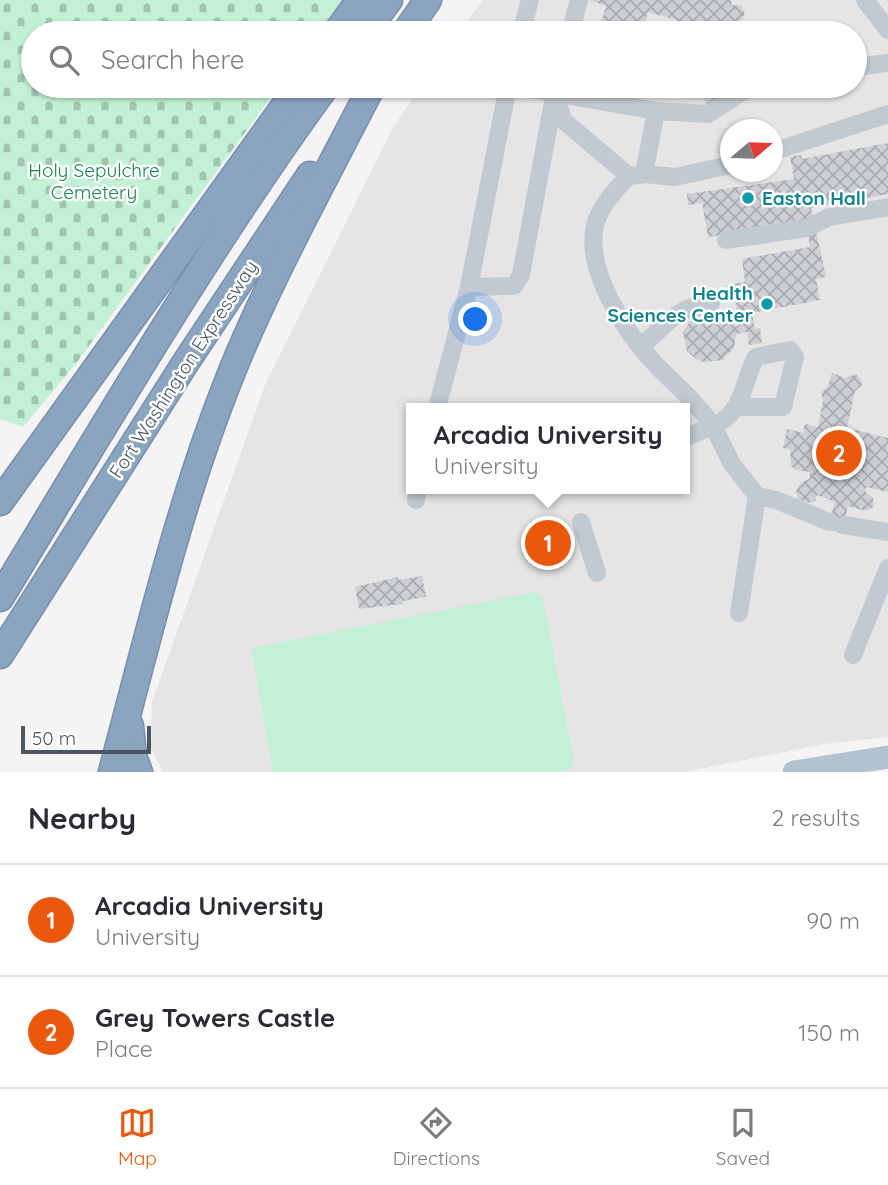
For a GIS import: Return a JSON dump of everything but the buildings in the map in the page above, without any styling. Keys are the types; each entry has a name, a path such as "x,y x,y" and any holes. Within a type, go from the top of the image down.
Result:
{"highway":[{"path":"345,21 360,0"},
{"path":"374,21 389,0"},
{"path":"413,21 428,0"},
{"path":"0,502 290,98"},
{"name":"Fort Washington Expressway","path":"0,598 139,369 275,157 317,98"},
{"name":"Fort Washington Expressway","path":"0,655 186,362 363,98"},
{"path":"112,772 179,517 240,353 287,252 365,98"},
{"path":"130,704 130,736 139,772"}],"main road":[{"path":"794,772 888,757"}],"lane":[{"path":"524,21 530,0"},
{"path":"573,21 579,0"},
{"path":"865,0 888,30"},
{"path":"867,65 888,63"},
{"path":"438,403 469,286 506,98"},
{"path":"469,286 514,286 520,275 553,98"},
{"path":"558,98 564,121 636,175 675,177 720,167"},
{"path":"596,98 656,111 708,114 733,98"},
{"path":"656,111 636,175 611,194 596,221 595,249 598,271 611,300 641,346 696,401 713,426 732,464 757,496 776,500 837,524 888,532"},
{"path":"783,148 888,114"},
{"path":"726,240 810,226 829,217 888,207"},
{"path":"641,346 676,314 689,306 711,303"},
{"path":"690,436 729,419 738,407"},
{"path":"739,613 757,496"},
{"path":"581,522 597,573"},
{"path":"853,656 888,568"}],"shaded area":[{"path":"483,0 888,0 888,737 824,744 684,772 163,772 151,748 152,702 265,385 394,126 413,98 867,98 867,21 467,21"}],"green space":[{"name":"Holy Sepulchre Cemetery","path":"0,0 342,0 326,21 21,21 21,98 270,98 75,365 23,427 0,419"},
{"path":"535,592 543,598 574,761 570,769 556,772 273,772 251,648"}],"place":[{"name":"Easton Hall","path":"748,198"},
{"name":"Health Sciences Center","path":"767,304"},
{"name":"Grey Towers Castle","path":"839,453"},
{"name":"Arcadia University","path":"548,543"}]}
